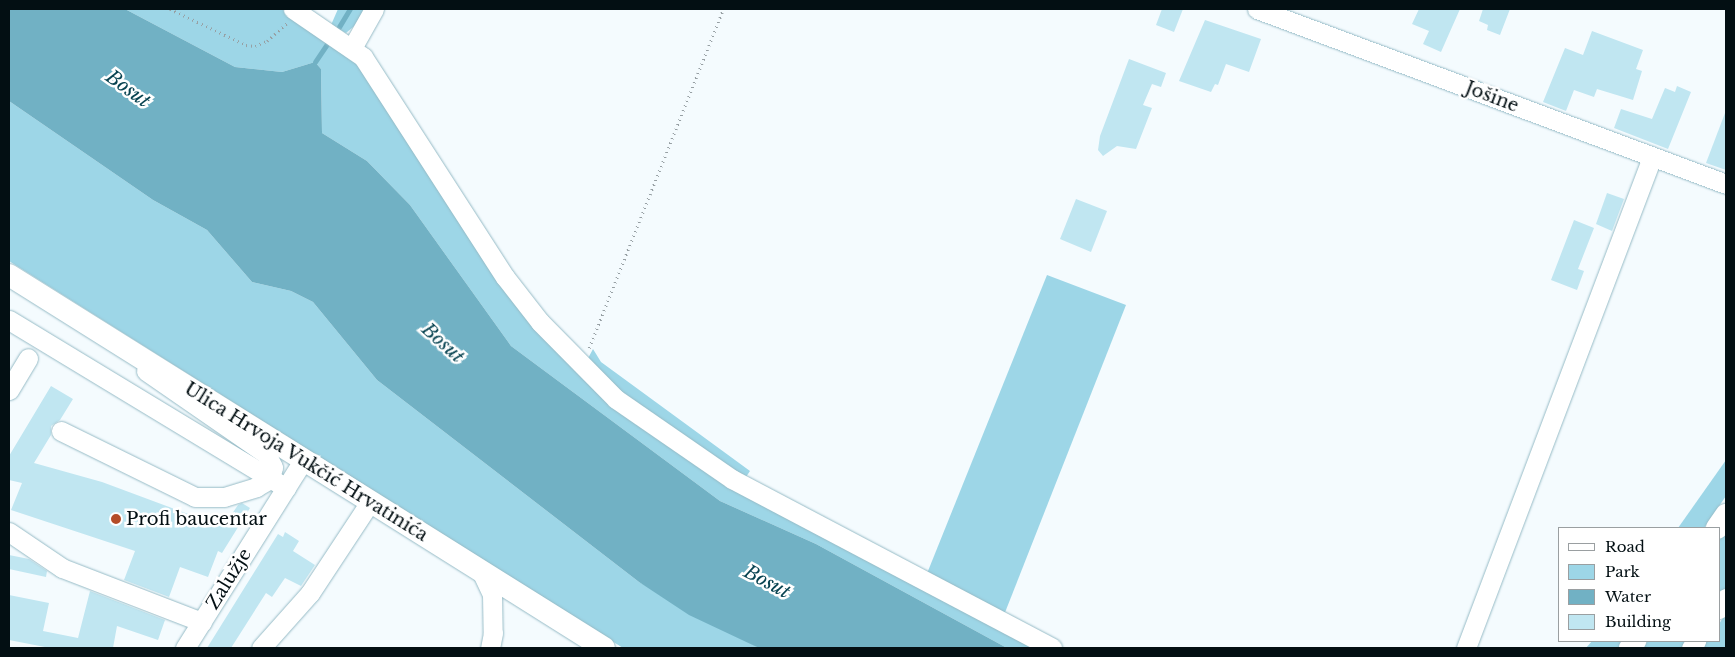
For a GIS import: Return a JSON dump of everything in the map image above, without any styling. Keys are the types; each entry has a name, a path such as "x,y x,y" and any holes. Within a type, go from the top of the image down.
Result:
{"main road":[{"name":"Ulica Hrvoja Vukčić Hrvatinića","path":"9,275 604,648"},
{"path":"1718,527 1726,515"}],"street":[{"path":"295,9 352,48 384,86 505,277 579,364 616,399 651,426 732,479 1052,648"},
{"path":"352,48 374,9"},
{"name":"Jošine","path":"1257,9 1726,184"},
{"path":"1466,648 1652,157"},
{"path":"9,320 278,483"},
{"path":"139,356 145,370 169,389 266,454 278,483"},
{"path":"9,390 28,358"},
{"path":"61,432 195,497 224,498 256,487 278,483"},
{"name":"Zalužje","path":"185,648 202,622 278,483 304,459"},
{"path":"261,648 310,593 370,502"},
{"path":"9,532 62,568 202,622"},
{"path":"482,573 492,594 493,633 490,648"}],"path":[{"path":"170,9 234,41 256,46 284,27 295,9"},
{"path":"579,364 587,351 723,9"}],"green space":[{"path":"125,9 284,9 339,46 370,78 485,261 647,430 1041,648 1007,648 816,544 720,501 511,346 410,205 367,161 322,133 321,69 315,62 282,72 235,67"},
{"path":"338,9 366,9 359,22 346,33 331,25"},
{"path":"9,101 153,200 207,230 252,282 291,291 313,302 377,380 639,582 759,648 623,648 9,261"},
{"path":"1047,275 1126,305 1004,615 926,576"},
{"path":"593,349 601,362 750,471 744,480 687,445 585,364"},
{"path":"1726,460 1726,496 1705,527 1679,527"},
{"path":"1726,530 1726,588 1720,597 1720,539"},
{"path":"1726,613 1726,648 1701,648 1706,642 1720,642 1720,622"},
{"path":"1591,642 1625,642 1621,648 1586,648"},
{"path":"1647,642 1688,642 1684,648 1643,648"}],"water":[{"name":"Bosut","path":"9,9 125,9 235,67 282,72 315,62 321,69 322,133 367,161 410,205 511,346 720,501 816,544 1007,648 759,648 689,615 639,582 377,380 313,302 291,291 252,282 207,230 153,200 9,101"}],"building":[{"path":"1162,9 1183,9 1174,32 1156,25"},
{"path":"1419,9 1460,9 1441,52 1423,44 1429,31 1412,24"},
{"path":"1483,9 1510,9 1500,35 1487,30 1488,25 1479,21"},
{"path":"1205,20 1261,39 1249,72 1226,64 1218,85 1215,84 1211,92 1179,81"},
{"path":"1592,31 1643,50 1636,69 1642,71 1633,100 1597,89 1594,97 1574,90 1566,111 1543,102 1565,48 1583,55"},
{"path":"1129,59 1166,73 1161,87 1152,84 1143,105 1152,108 1136,149 1117,146 1103,156 1098,150 1100,136"},
{"path":"1677,86 1691,92 1668,149 1614,128 1621,109 1652,119 1665,88 1675,92"},
{"path":"1726,113 1726,170 1706,163"},
{"path":"1607,193 1624,199 1612,231 1596,224"},
{"path":"1076,199 1107,211 1091,252 1060,239"},
{"path":"1574,220 1594,228 1578,269 1584,271 1577,290 1551,280"},
{"path":"51,386 73,399 60,420 51,426 51,435 34,463 102,482 223,527 238,505 242,503 250,508 222,553 218,551 208,577 180,567 169,597 124,580 135,551 11,510 22,483 9,480 9,456"},
{"path":"285,532 299,541 293,551 315,565 301,586 285,578 272,597 266,593 231,648 207,648 278,534 283,537"},
{"path":"9,555 29,559 47,571 46,577 9,569"},
{"path":"90,591 165,620 158,640 117,626 113,648 50,648 9,640 9,595 49,603 43,631 78,638"}],"waterway":[{"path":"339,27 350,9"},
{"path":"315,62 329,41"}],"place":[{"name":"Profi baucentar","path":"116,519"}]}
